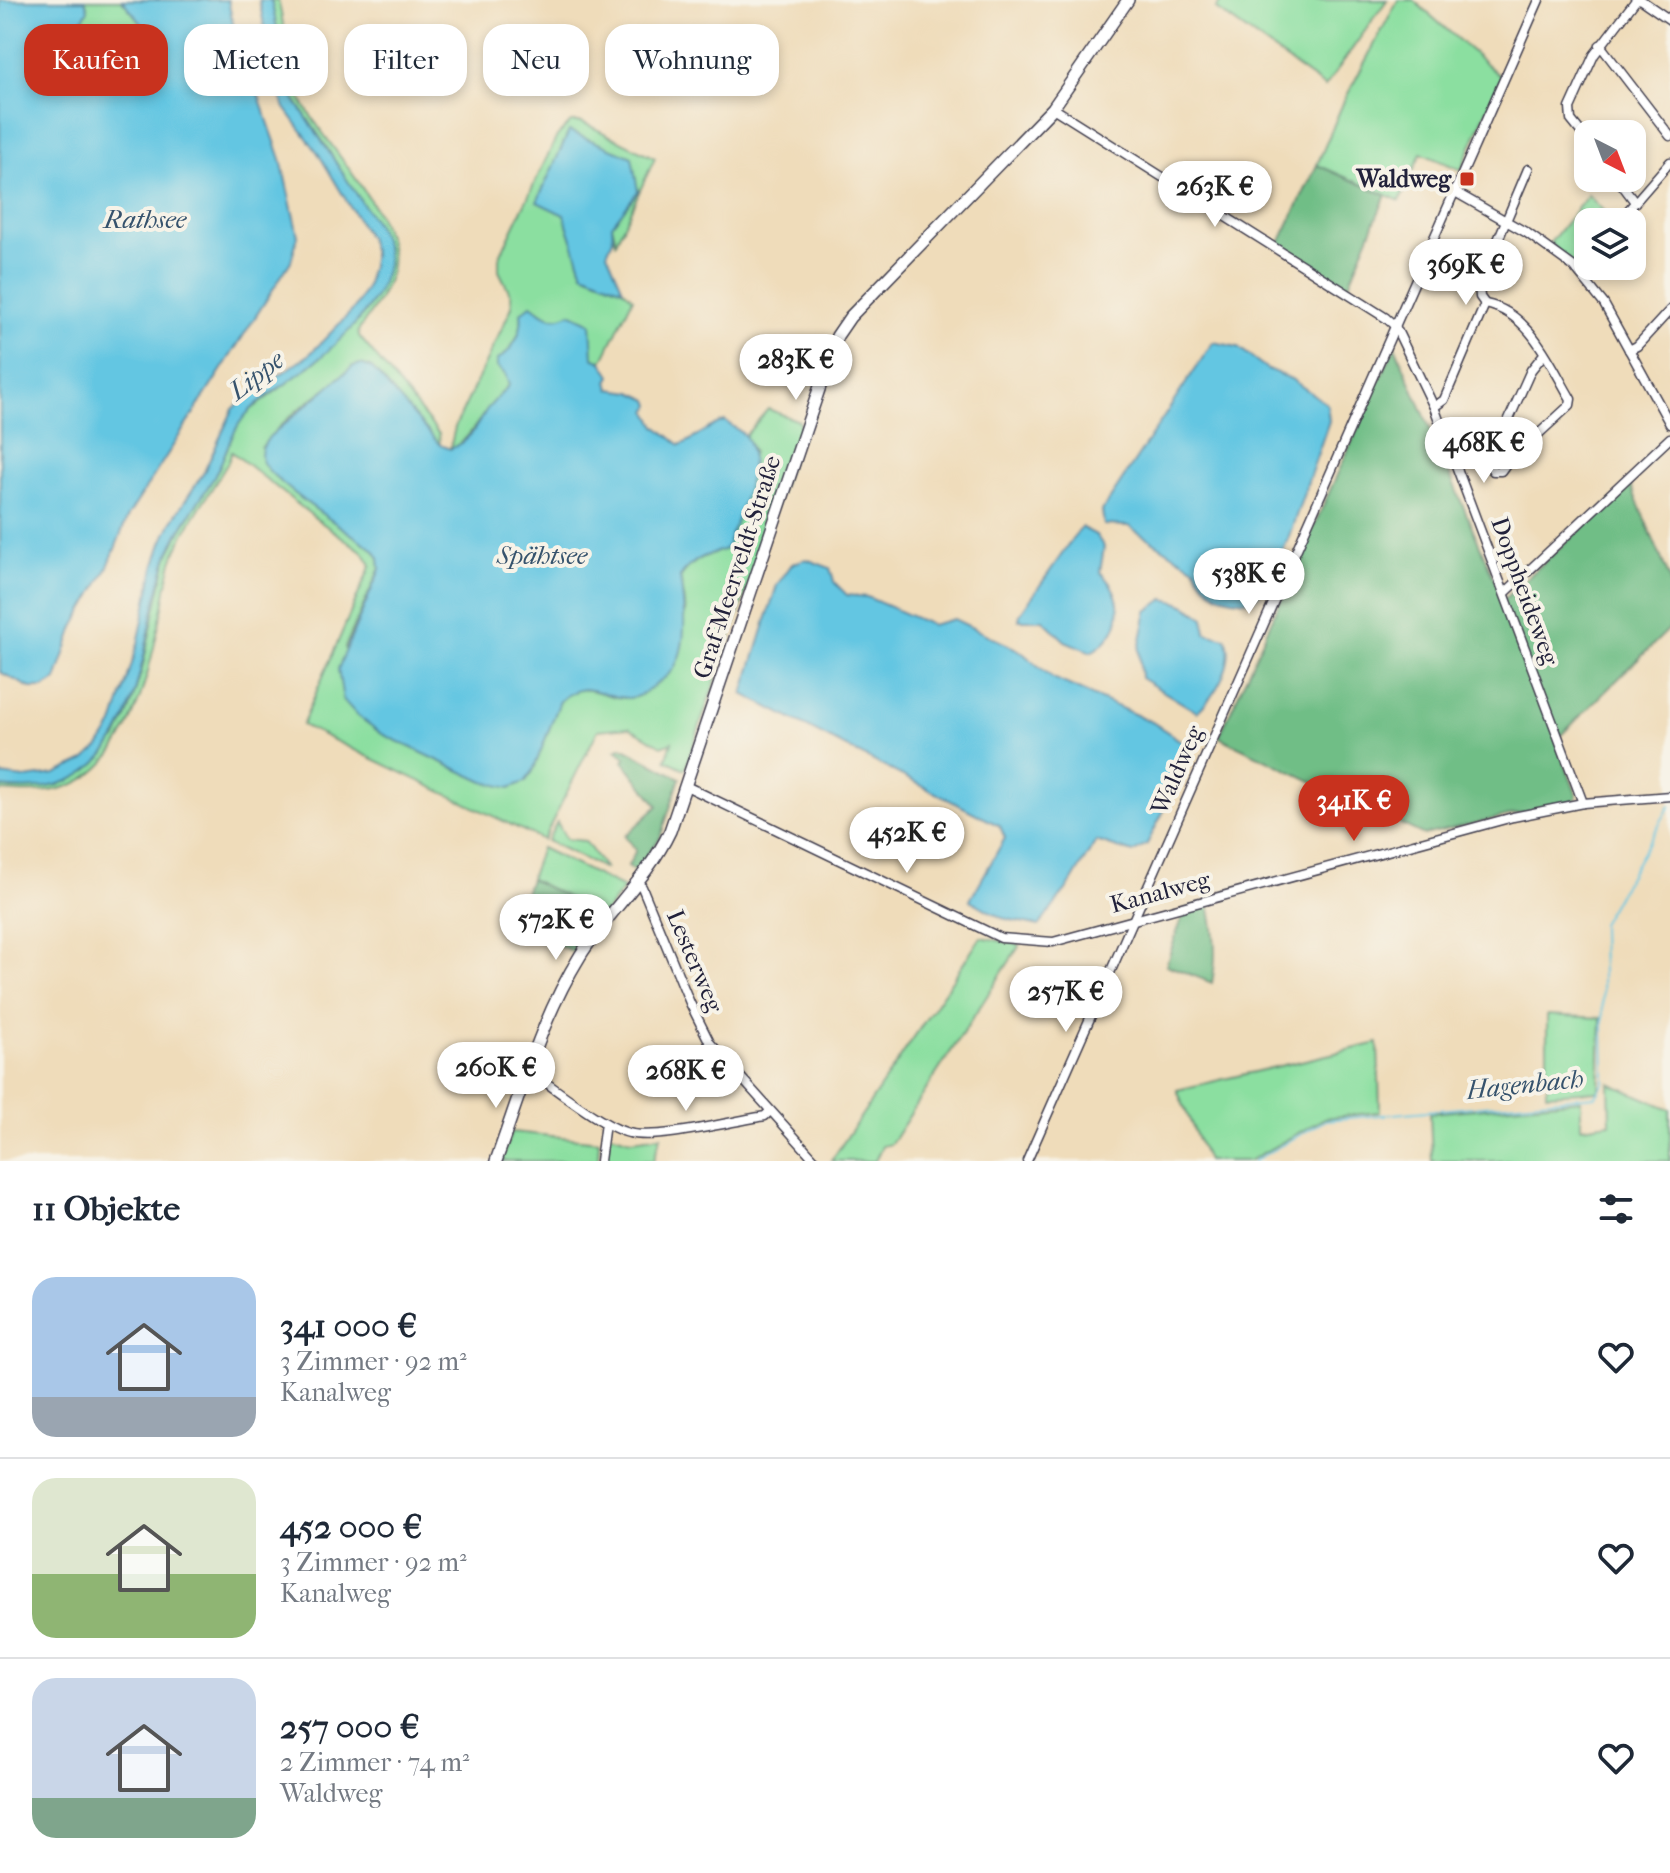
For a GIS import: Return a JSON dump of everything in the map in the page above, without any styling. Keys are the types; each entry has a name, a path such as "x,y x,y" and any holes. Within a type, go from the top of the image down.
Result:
{"main road":[{"name":"Graf-Meerveldt-Straße","path":"496,1161 542,1032 571,971 666,841 837,336 850,317 1053,108 1128,0"}],"street":[{"name":"Waldweg","path":"1027,1161 1539,0"},
{"path":"1574,124 1570,108 1600,45 1638,0 1670,20"},
{"path":"1600,45 1670,136"},
{"name":"Doppheideweg","path":"1053,108 1395,326 1434,407 1583,803"},
{"path":"1630,208 1670,162"},
{"path":"1528,169 1479,285 1480,297 1485,304 1494,305 1522,323 1544,354 1571,399 1570,405 1514,453 1501,471 1493,471 1490,466 1501,444 1501,437 1531,370 1544,354"},
{"path":"1455,192 1537,240 1574,267 1598,295 1670,424"},
{"path":"1628,192 1635,202"},
{"path":"1434,407 1444,400 1485,304"},
{"path":"1629,350 1637,346 1670,310"},
{"path":"1505,593 1670,438"},
{"path":"1501,444 1514,453"},
{"name":"Kanalweg","path":"686,786 1001,938 1053,942 1513,817 1583,803 1670,796"},
{"name":"Lesterweg","path":"636,883 642,887 710,1043 816,1161"},
{"path":"528,1070 605,1123 631,1134 646,1135 765,1116 770,1111"},
{"path":"600,1161 605,1123"}],"green space":[{"path":"85,0 122,0 142,24 79,24 88,10"},
{"path":"271,0 278,0 281,13 283,24 276,24"},
{"path":"1222,0 1387,0 1325,87 1216,9"},
{"path":"1398,0 1413,0 1501,77 1461,170 1421,153 1400,201 1317,165 1343,103"},
{"path":"292,96 300,96 358,181 383,225 390,246 391,266 378,301 358,331 359,336 439,434 440,446 372,368 361,364 295,413 261,448 306,502 373,549 379,558 380,568 345,647 358,716 382,734 484,782 525,782 533,771 560,701 569,694 586,690 629,698 651,688 663,670 685,614 680,578 700,559 726,549 753,451 745,436 768,409 799,421 801,432 685,769 666,760 672,742 662,746 629,727 598,730 543,840 302,725 371,565 363,552 232,452 173,559 145,682 125,733 111,755 93,773 63,788 36,792 0,791 0,787 13,789 59,785 117,738 142,669 167,558 217,472 235,430 244,415 316,361 366,311 379,288 387,264 386,246"},
{"path":"571,122 582,122 655,158 616,242 612,225 638,191 564,215 583,273 623,289 633,298 602,362 593,358 561,319 548,317 532,305 521,313 518,336 504,356 509,384 467,437 450,449 455,427 512,307 511,295 499,271 499,258 557,136"},
{"path":"1317,165 1386,195 1347,289 1279,245"},
{"path":"1588,195 1601,208 1578,208"},
{"path":"1574,213 1574,267 1550,243"},
{"path":"1395,346 1503,600 1630,484 1670,579 1670,628 1556,740 1577,796 1575,800 1424,835 1219,737"},
{"path":"622,747 680,778 660,838 634,871 628,866 636,850 625,836 658,806 623,761 626,758 616,750"},
{"path":"557,822 566,839 585,841 605,869 547,841"},
{"path":"541,848 624,888 603,915 530,879"},
{"path":"530,879 603,915 575,953 514,924"},
{"path":"1209,903 1215,952 1212,983 1166,965 1185,909"},
{"path":"981,937 1020,945 891,1144 882,1146 875,1161 831,1161"},
{"path":"1547,1015 1601,1018 1599,1091 1547,1094"},
{"path":"1378,1043 1380,1112 1325,1118 1249,1161 1207,1161 1177,1090"},
{"path":"1609,1083 1670,1109 1670,1161 1432,1161 1430,1113 1581,1100 1581,1127 1610,1123"},
{"path":"512,1132 599,1141 598,1161 501,1161"},
{"path":"608,1133 631,1140 661,1136 653,1161 605,1161"}],"water":[{"name":"Rathsee","path":"0,0 85,0 88,10 79,24 24,24 24,96 168,96 168,24 142,24 122,0 228,0 233,24 184,24 184,96 259,96 281,159 298,236 291,261 128,516 107,569 74,627 56,680 43,688 30,688 0,672"},
{"path":"259,0 271,0 276,24 264,24"},
{"path":"280,96 292,96 376,224 386,248 387,264 382,281 363,315 349,331 302,372 258,403 232,436 215,475 171,548 139,678 126,716 109,749 83,773 48,787 0,787 0,775 25,778 55,774 85,760 99,747 113,725 138,644 162,543 172,521 204,472 233,409 309,355 355,308 367,286 373,254 368,237 318,153 285,108"},
{"path":"569,131 632,157 638,191 612,225 613,239 607,253 623,289 583,273 564,215 537,202"},
{"name":"Spähtsee","path":"531,305 550,316 570,313 591,323 593,358 602,362 611,376 608,381 610,389 632,392 649,400 651,405 648,412 656,426 680,445 725,421 745,436 752,460 746,491 726,549 695,562 680,577 684,636 679,658 672,671 635,697 619,697 586,689 569,694 560,701 533,771 525,782 510,788 484,782 382,734 343,700 338,669 380,569 379,558 373,549 279,480 267,469 261,454 269,437 353,366 361,364 372,368 440,445 450,449 462,443 509,385 505,374 497,367 497,360 512,346 521,327 521,313"},
{"path":"1213,342 1238,347 1267,369 1291,379 1327,404 1329,421 1288,539 1268,585 1252,601 1233,599 1211,590 1195,568 1128,526 1104,525 1102,511"},
{"path":"1081,527 1096,535 1104,547 1100,572 1109,582 1118,604 1116,625 1111,635 1091,652 1065,641 1043,620 1019,620 1020,614"},
{"path":"806,559 830,568 834,582 847,595 867,597 931,625 954,619 1019,650 1053,678 1152,722 1184,743 1189,761 1147,844 1133,853 1096,841 1071,883 1039,926 1002,918 970,900 1005,838 1000,826 743,694 777,585 792,564"},
{"path":"1164,599 1185,606 1204,618 1206,633 1226,638 1226,668 1211,697 1197,712 1141,678 1139,649 1147,611"}],"waterway":[{"name":"Hagenbach","path":"1254,1161 1326,1120 1596,1096 1604,1082 1601,924 1670,806"}],"place":[{"name":"Waldweg","path":"1467,179"}],"water label":[{"name":"Lippe","path":"256,375"}]}
